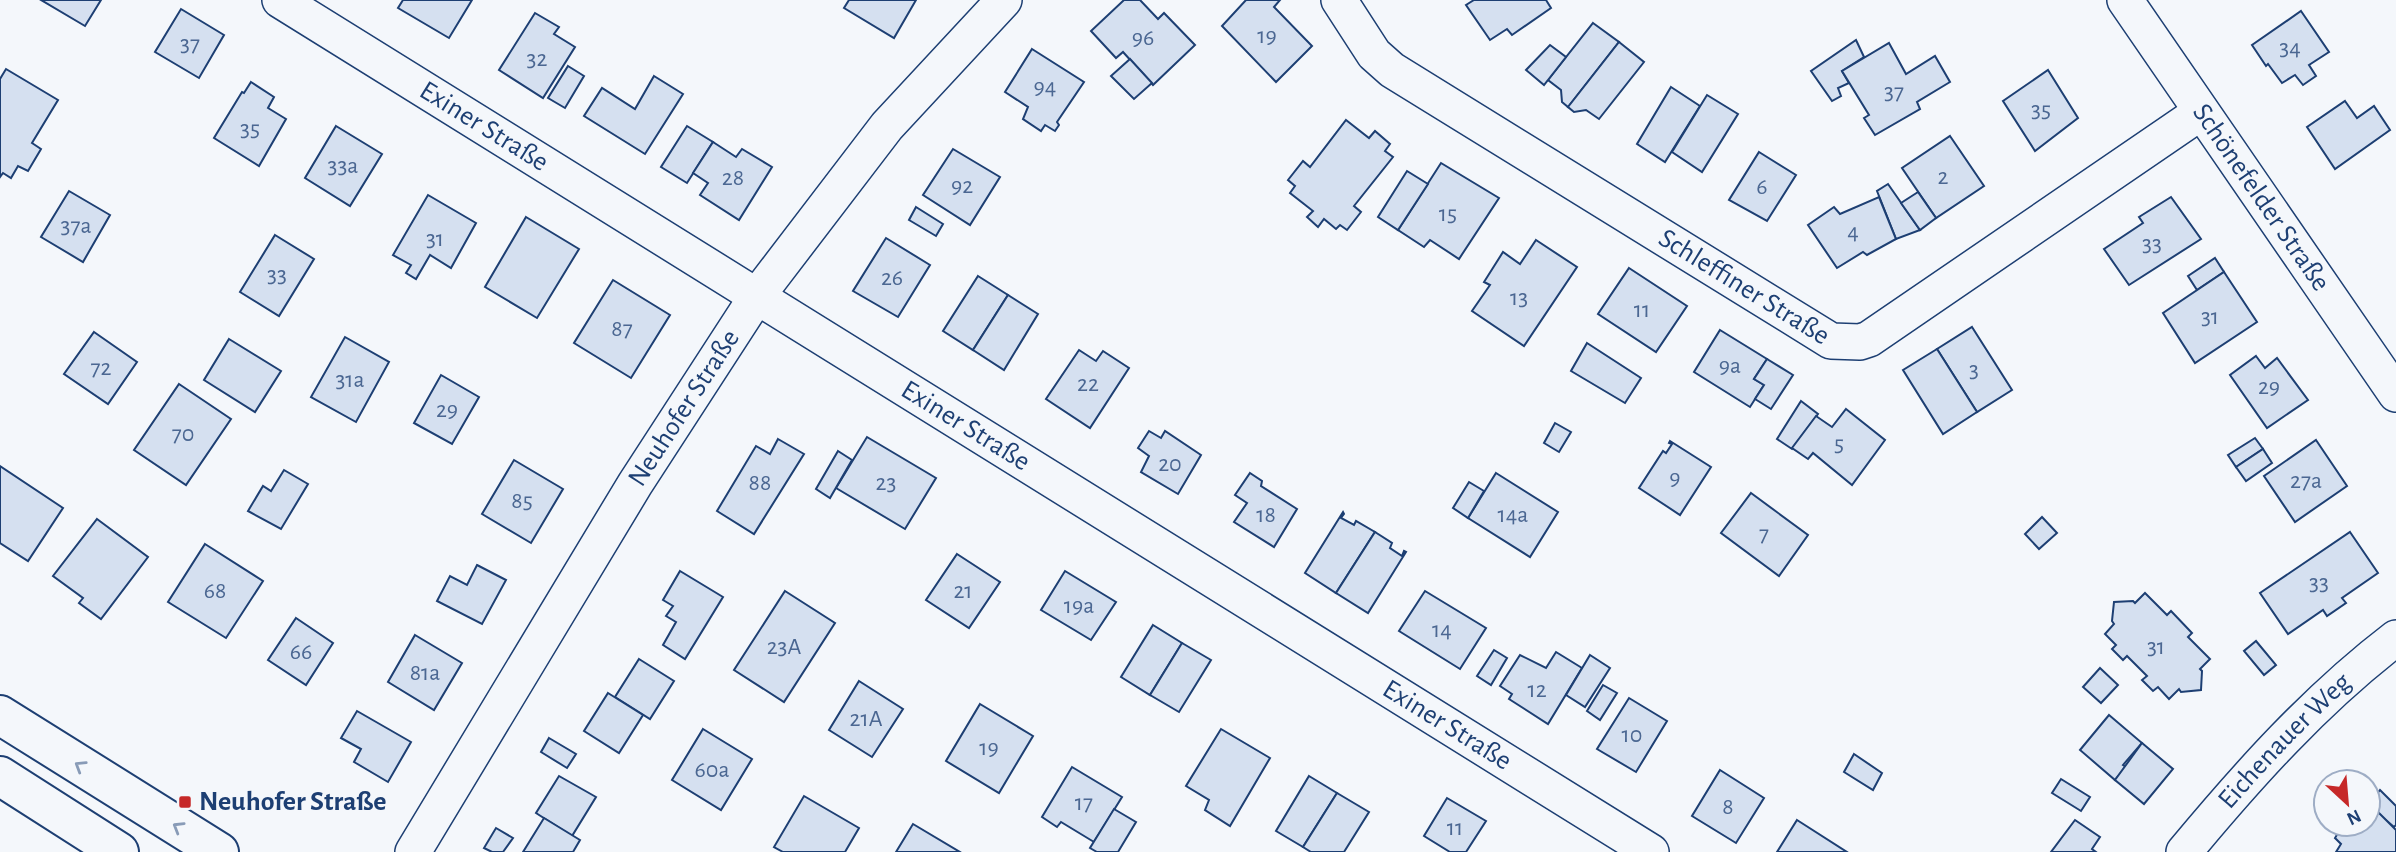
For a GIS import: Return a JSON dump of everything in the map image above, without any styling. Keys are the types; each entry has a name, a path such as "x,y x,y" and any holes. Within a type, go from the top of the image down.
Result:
{"main road":[{"path":"0,715 219,852"},
{"path":"0,776 120,852"}],"street":[{"name":"Exiner Straße","path":"280,0 1651,852"},
{"name":"Neuhofer Straße","path":"413,852 635,484 757,296 887,126 1004,0"},
{"name":"Schleffiner Straße","path":"1339,0 1374,54 1392,70 1831,341 1860,342 1869,339 2201,112"},
{"name":"Schönefelder Straße","path":"2125,0 2396,394"},
{"name":"Eichenauer Weg","path":"2185,852 2232,794 2300,724 2369,659 2396,638"}],"building":[{"path":"41,0 101,0 85,26"},
{"path":"403,0 472,0 449,38 398,8"},
{"path":"849,0 916,0 894,38 844,8"},
{"path":"1124,0 1140,0 1158,19 1164,13 1195,45 1153,85 1123,52 1116,58 1091,31"},
{"path":"1246,0 1280,0 1274,7 1312,46 1276,82 1222,26"},
{"path":"1474,0 1546,0 1551,8 1512,35 1507,29 1490,40 1466,5"},
{"path":"181,9 224,35 199,78 155,52"},
{"path":"2301,11 2329,52 2309,65 2316,76 2303,85 2295,75 2282,83 2252,45"},
{"path":"535,13 559,27 554,34 575,47 543,98 499,70"},
{"path":"1593,23 1619,42 1568,107 1562,102 1561,90 1548,80"},
{"path":"1856,40 1864,57 1842,71 1849,83 1838,88 1841,96 1832,101 1811,71"},
{"path":"1619,42 1644,62 1599,119 1586,110 1574,112 1568,107"},
{"path":"1889,43 1906,74 1935,56 1950,82 1917,102 1920,109 1875,135 1864,118 1869,115 1842,71"},
{"path":"1550,45 1566,57 1544,85 1526,70"},
{"path":"1032,49 1084,82 1057,122 1059,125 1055,131 1045,125 1041,131 1023,119 1028,107 1005,92"},
{"path":"1130,59 1152,83 1134,99 1111,76"},
{"path":"568,66 584,76 565,108 548,98"},
{"path":"6,69 58,100 32,143 41,149 28,171 18,166 11,178 3,173 0,177 0,79"},
{"path":"2048,70 2078,118 2035,151 2003,101"},
{"path":"654,76 683,94 645,154 584,116 602,88 635,109"},
{"path":"251,82 274,97 268,108 286,119 259,166 214,138"},
{"path":"1671,87 1700,106 1665,162 1637,144"},
{"path":"1707,95 1738,114 1702,172 1672,152"},
{"path":"2345,101 2357,118 2374,106 2390,130 2335,169 2307,127"},
{"path":"1346,120 1369,138 1375,131 1390,144 1385,151 1393,157 1354,206 1361,212 1347,230 1340,225 1336,229 1324,219 1318,227 1307,217 1313,211 1290,193 1295,186 1288,180 1303,161 1310,167"},
{"path":"336,126 382,154 350,206 305,178"},
{"path":"687,126 713,142 687,183 661,167"},
{"path":"1950,136 1984,186 1936,218 1902,168"},
{"path":"713,142 736,157 742,149 772,167 739,220 700,195 708,183 693,173"},
{"path":"953,149 1000,177 970,225 923,195"},
{"path":"1759,152 1796,175 1767,221 1729,200"},
{"path":"1441,163 1499,198 1459,259 1430,240 1424,247 1398,230"},
{"path":"1407,171 1428,184 1398,230 1378,217"},
{"path":"1888,184 1920,230 1896,239 1877,191"},
{"path":"69,191 110,215 83,262 41,237"},
{"path":"1918,192 1936,218 1920,230 1901,203"},
{"path":"428,195 476,223 451,268 430,255 416,279 406,273 411,265 393,255"},
{"path":"1879,197 1896,239 1867,255 1863,252 1837,268 1808,225 1834,207 1840,214"},
{"path":"2171,197 2201,239 2129,285 2104,249 2143,223 2139,217"},
{"path":"916,207 943,224 936,236 909,220"},
{"path":"526,217 579,249 537,318 485,287"},
{"path":"275,235 314,259 279,316 240,292"},
{"path":"886,238 930,265 898,317 853,291"},
{"path":"1536,240 1577,267 1524,346 1472,311 1490,285 1484,282 1503,252 1520,264"},
{"path":"2215,258 2224,272 2197,290 2188,276"},
{"path":"1629,268 1687,306 1656,352 1598,314"},
{"path":"2224,272 2257,322 2195,363 2163,313"},
{"path":"978,276 1008,295 973,350 943,331"},
{"path":"613,280 670,315 631,378 574,343"},
{"path":"1008,295 1038,314 1004,370 973,350"},
{"path":"1972,327 2012,390 1977,412 1937,349"},
{"path":"1720,330 1767,359 1754,379 1764,385 1750,407 1694,372"},
{"path":"94,332 137,362 108,404 64,374"},
{"path":"345,337 389,362 356,422 311,397"},
{"path":"229,339 281,371 255,412 204,380"},
{"path":"1587,343 1641,378 1625,403 1571,371"},
{"path":"1937,349 1977,412 1943,434 1903,370"},
{"path":"1079,350 1096,361 1103,351 1129,368 1090,428 1046,399"},
{"path":"2256,356 2265,368 2277,358 2308,400 2267,428 2230,375"},
{"path":"1767,359 1793,375 1771,409 1755,399 1764,385 1754,379"},
{"path":"441,375 479,397 452,444 414,423"},
{"path":"179,384 231,419 186,485 134,450"},
{"path":"1801,401 1818,414 1792,449 1777,439"},
{"path":"1846,409 1885,440 1852,485 1813,453 1808,459 1792,448 1816,416 1832,427"},
{"path":"1555,423 1571,432 1559,452 1544,443"},
{"path":"1149,431 1161,438 1165,431 1201,455 1178,494 1141,472 1149,456 1138,448"},
{"path":"867,437 936,478 905,529 836,488"},
{"path":"2255,438 2263,449 2236,467 2228,455"},
{"path":"778,439 804,454 754,534 717,511 756,446 770,454"},
{"path":"2316,440 2347,486 2295,522 2264,476"},
{"path":"1670,441 1711,467 1680,515 1639,488 1663,451 1666,453 1672,444"},
{"path":"2263,449 2272,463 2246,481 2236,467"},
{"path":"838,451 852,460 830,498 816,489"},
{"path":"514,460 563,489 531,543 482,514"},
{"path":"0,466 63,508 28,561 0,543"},
{"path":"284,470 308,484 281,529 248,511 263,486 271,491"},
{"path":"1250,473 1262,481 1261,486 1297,509 1274,547 1234,522 1247,503 1235,495"},
{"path":"1496,473 1558,512 1530,557 1468,518"},
{"path":"1469,482 1484,491 1468,518 1453,508"},
{"path":"1751,493 1808,535 1779,576 1721,533"},
{"path":"1343,512 1341,518 1354,525 1356,521 1375,532 1336,593 1305,573"},
{"path":"2042,517 2057,533 2039,549 2025,534"},
{"path":"97,519 148,557 101,619 79,603 83,598 53,576"},
{"path":"1375,532 1392,543 1390,548 1402,556 1404,551 1406,552 1368,613 1336,593"},
{"path":"2350,532 2378,573 2342,598 2346,603 2327,616 2323,610 2288,634 2260,593"},
{"path":"205,544 263,581 226,638 168,602"},
{"path":"957,554 1000,582 969,628 926,600"},
{"path":"477,565 506,580 482,624 437,601 450,576 467,585"},
{"path":"680,571 723,597 685,659 663,645 676,622 666,616 673,606 663,600"},
{"path":"1065,571 1116,602 1091,640 1041,610"},
{"path":"785,591 835,623 784,702 734,670"},
{"path":"1425,591 1486,628 1460,669 1399,631"},
{"path":"2145,593 2167,615 2171,611 2192,633 2188,637 2210,659 2200,669 2201,690 2181,692 2179,689 2169,699 2158,687 2153,691 2142,680 2147,676 2127,656 2123,660 2112,649 2116,645 2105,634 2114,624 2114,602 2135,603"},
{"path":"296,618 333,643 306,685 268,660"},
{"path":"1153,625 1182,643 1150,695 1121,677"},
{"path":"415,635 462,663 434,710 388,682"},
{"path":"2256,641 2276,665 2264,675 2244,651"},
{"path":"1182,643 1211,660 1179,712 1150,695"},
{"path":"1494,650 1507,658 1491,685 1477,676"},
{"path":"1556,652 1582,668 1548,724 1509,699 1512,694 1500,686 1520,655 1546,668"},
{"path":"1590,655 1610,668 1585,707 1566,695"},
{"path":"639,659 674,681 650,719 615,697"},
{"path":"2100,668 2118,685 2101,703 2083,687"},
{"path":"859,681 903,709 872,757 829,730"},
{"path":"1603,685 1617,693 1600,720 1587,711"},
{"path":"608,693 643,715 619,753 584,731"},
{"path":"1629,698 1667,721 1636,772 1597,749"},
{"path":"980,704 1033,736 999,793 946,761"},
{"path":"357,711 411,742 388,782 354,762 361,749 341,738"},
{"path":"2109,715 2142,743 2123,765 2126,767 2115,780 2080,750"},
{"path":"703,729 752,759 721,810 672,780"},
{"path":"1221,729 1270,758 1230,826 1205,810 1209,800 1186,786"},
{"path":"549,738 576,754 567,768 541,752"},
{"path":"2142,743 2173,769 2144,804 2115,780"},
{"path":"1854,754 1882,773 1873,790 1844,772"},
{"path":"1072,767 1122,797 1094,842 1061,822 1057,827 1042,817"},
{"path":"1720,770 1764,798 1736,843 1692,816"},
{"path":"559,776 596,797 572,836 536,813"},
{"path":"1309,776 1337,793 1303,847 1276,831"},
{"path":"2061,779 2090,797 2081,811 2052,793"},
{"path":"2382,792 2396,806 2394,827 2382,817"},
{"path":"1337,793 1369,812 1344,852 1311,852 1303,847"},
{"path":"804,796 859,828 845,852 783,852 774,847"},
{"path":"1447,798 1486,821 1466,852 1450,852 1424,836"},
{"path":"1114,809 1136,822 1118,852 1097,852 1090,848"},
{"path":"2382,816 2396,830 2396,852 2336,852 2341,844 2335,838 2382,838"},
{"path":"544,818 580,840 573,852 523,852"},
{"path":"1797,820 1847,852 1777,852"},
{"path":"2075,820 2100,837 2092,849 2096,852 2051,852"},
{"path":"913,824 960,852 896,852"},
{"path":"496,828 513,838 503,852 492,852 484,848"}],"place":[{"name":"Neuhofer Straße","path":"185,802"}]}
